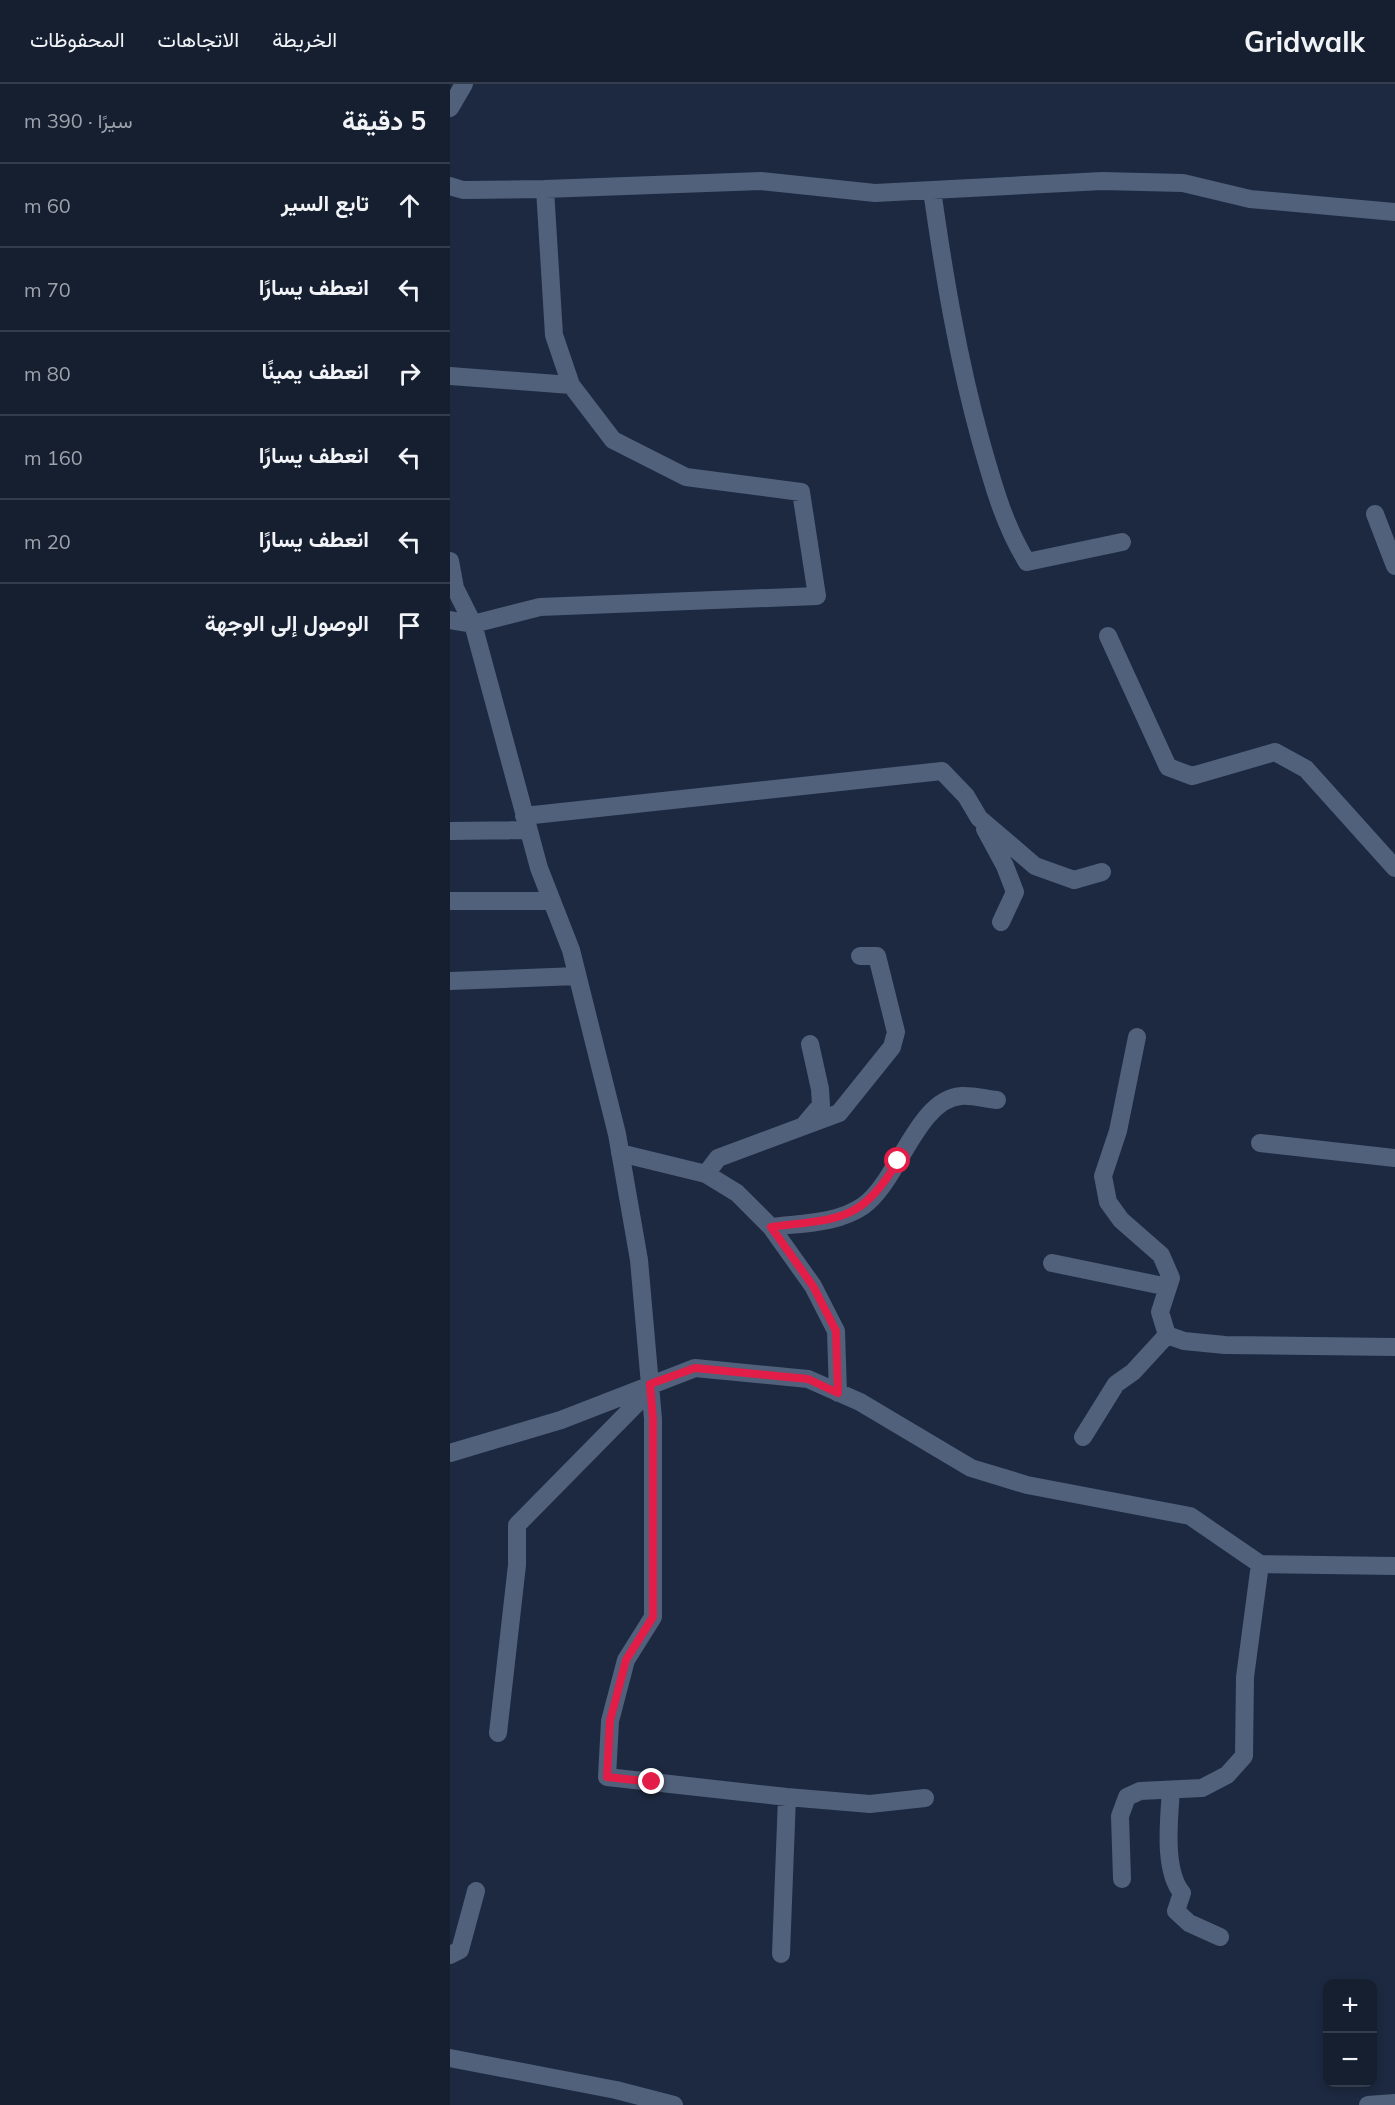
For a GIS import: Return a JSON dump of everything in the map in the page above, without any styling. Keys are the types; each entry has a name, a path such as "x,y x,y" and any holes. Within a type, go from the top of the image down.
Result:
{"street":[{"path":"450,108 464,84"},
{"path":"450,186 463,190 546,189 761,181 875,193 1102,181 1184,183 1250,199 1395,212"},
{"path":"450,620 473,624 540,607 817,596 801,492 686,477 612,440 571,385 554,335 546,189"},
{"path":"932,190 944,278 965,383 1010,536 1027,562 1122,542"},
{"path":"450,376 571,385"},
{"path":"1375,514 1395,566"},
{"path":"450,561 455,588 473,624 526,823 571,950 620,1153 639,1260 653,1419 653,1617 626,1660 610,1721 607,1777 787,1797 870,1803 925,1798"},
{"path":"1108,636 1168,767 1192,776 1275,752 1306,769 1395,868"},
{"path":"450,831 942,771 966,795 1005,866 1015,892 1001,922"},
{"path":"979,818 1035,866 1074,880 1102,872"},
{"path":"450,901 552,901"},
{"path":"706,1174 718,1158 839,1113 892,1047 896,1032 881,967 877,956 860,956"},
{"path":"450,981 577,975"},
{"path":"1137,1037 1118,1131 1103,1176 1108,1202 1121,1220 1161,1255 1171,1278 1160,1312 1167,1335"},
{"path":"805,1124 821,1105 820,1089 810,1044"},
{"path":"771,1227 844,1216 865,1204 890,1175 916,1132 941,1101 961,1096 997,1100"},
{"path":"1260,1143 1395,1158"},
{"path":"620,1153 706,1174 737,1193 771,1227 813,1286 836,1331 838,1393"},
{"path":"1052,1263 1168,1287"},
{"path":"1167,1335 1184,1341 1225,1345 1395,1347"},
{"path":"1083,1437 1116,1384 1133,1372 1167,1335"},
{"path":"450,1453 561,1420 695,1368 808,1379 860,1402 971,1468 1027,1485 1190,1516 1260,1564 1395,1566"},
{"path":"498,1733 517,1564 517,1525 651,1387"},
{"path":"1122,1879 1120,1816 1127,1797 1140,1791 1202,1788 1227,1775 1244,1755 1245,1677 1260,1564"},
{"path":"1171,1790 1168,1832 1173,1883 1182,1893 1176,1911 1189,1923 1220,1937"},
{"path":"782,1954 787,1797"},
{"path":"450,1955 460,1950 476,1892"},
{"path":"450,2058 616,2090 674,2105"},
{"path":"1368,2105 1395,2103"}],"route":[{"path":"652,1782 607,1777 610,1721 626,1660 653,1617 653,1419 650,1384 695,1368 808,1379 838,1393 836,1331 813,1286 771,1227 844,1216 865,1204 890,1175 898,1161"}]}
